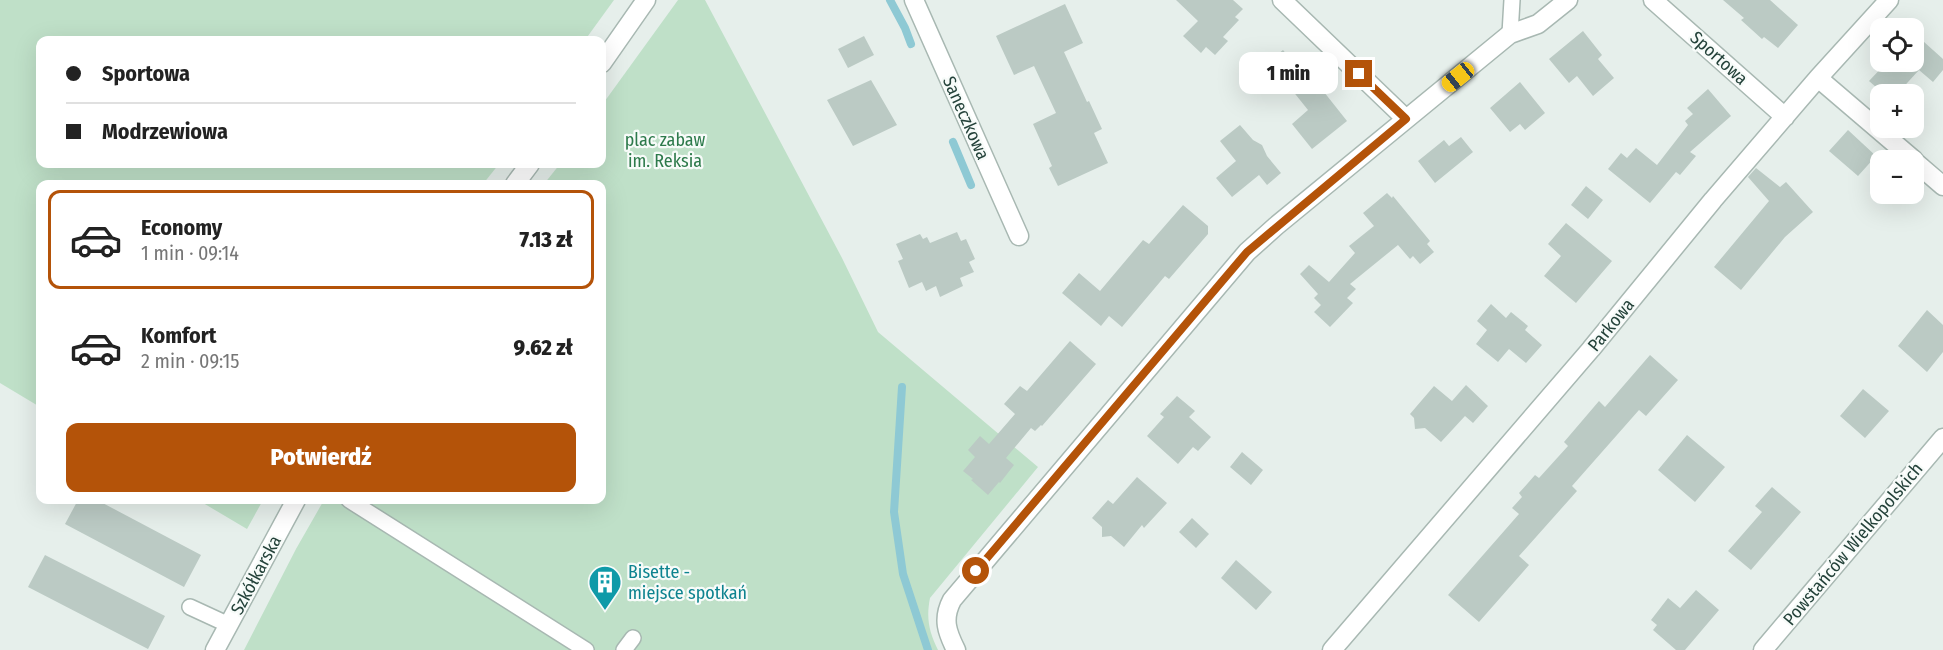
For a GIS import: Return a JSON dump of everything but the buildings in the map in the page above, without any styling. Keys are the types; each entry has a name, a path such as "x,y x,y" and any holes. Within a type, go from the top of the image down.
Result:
{"street":[{"path":"606,57 646,0"},
{"name":"Saneczkowa","path":"914,0 1019,236"},
{"path":"1282,0 1406,119"},
{"path":"956,650 945,622 947,609 952,600 1247,252 1510,34 1538,24 1568,0"},
{"name":"Sportowa","path":"1653,0 1785,117"},
{"name":"Parkowa","path":"1332,650 1591,350 1713,200 1889,0"},
{"path":"1818,78 1901,150"},
{"path":"517,180 527,168"},
{"path":"1924,170 1943,186"},
{"name":"Powstańców Wielkopolskich","path":"1763,650 1943,438"},
{"name":"Szkółkarska","path":"215,650 294,504"}],"lane":[{"path":"1510,34 1512,0"},
{"path":"355,504 586,650"},
{"path":"190,607 229,625"}],"green space":[{"path":"0,0 614,0 588,36 36,36 36,168 496,168 486,180 36,180 36,405 0,383"},
{"name":"plac zabaw im. Reksia","path":"678,0 705,0 842,258 878,332 1038,467 930,598 929,625 938,650 244,650 322,504 606,504 606,180 547,180 557,168 606,168 606,99"},
{"path":"205,504 261,504 247,529"}],"waterway":[{"path":"890,0 911,44"},
{"path":"953,142 971,185"},
{"path":"902,387 894,512 903,574 928,650"}],"place":[{"name":"Bisette - miejsce spotkań","path":"605,611"}],"route":[{"path":"976,571 1247,252 1406,119 1359,74"}]}
